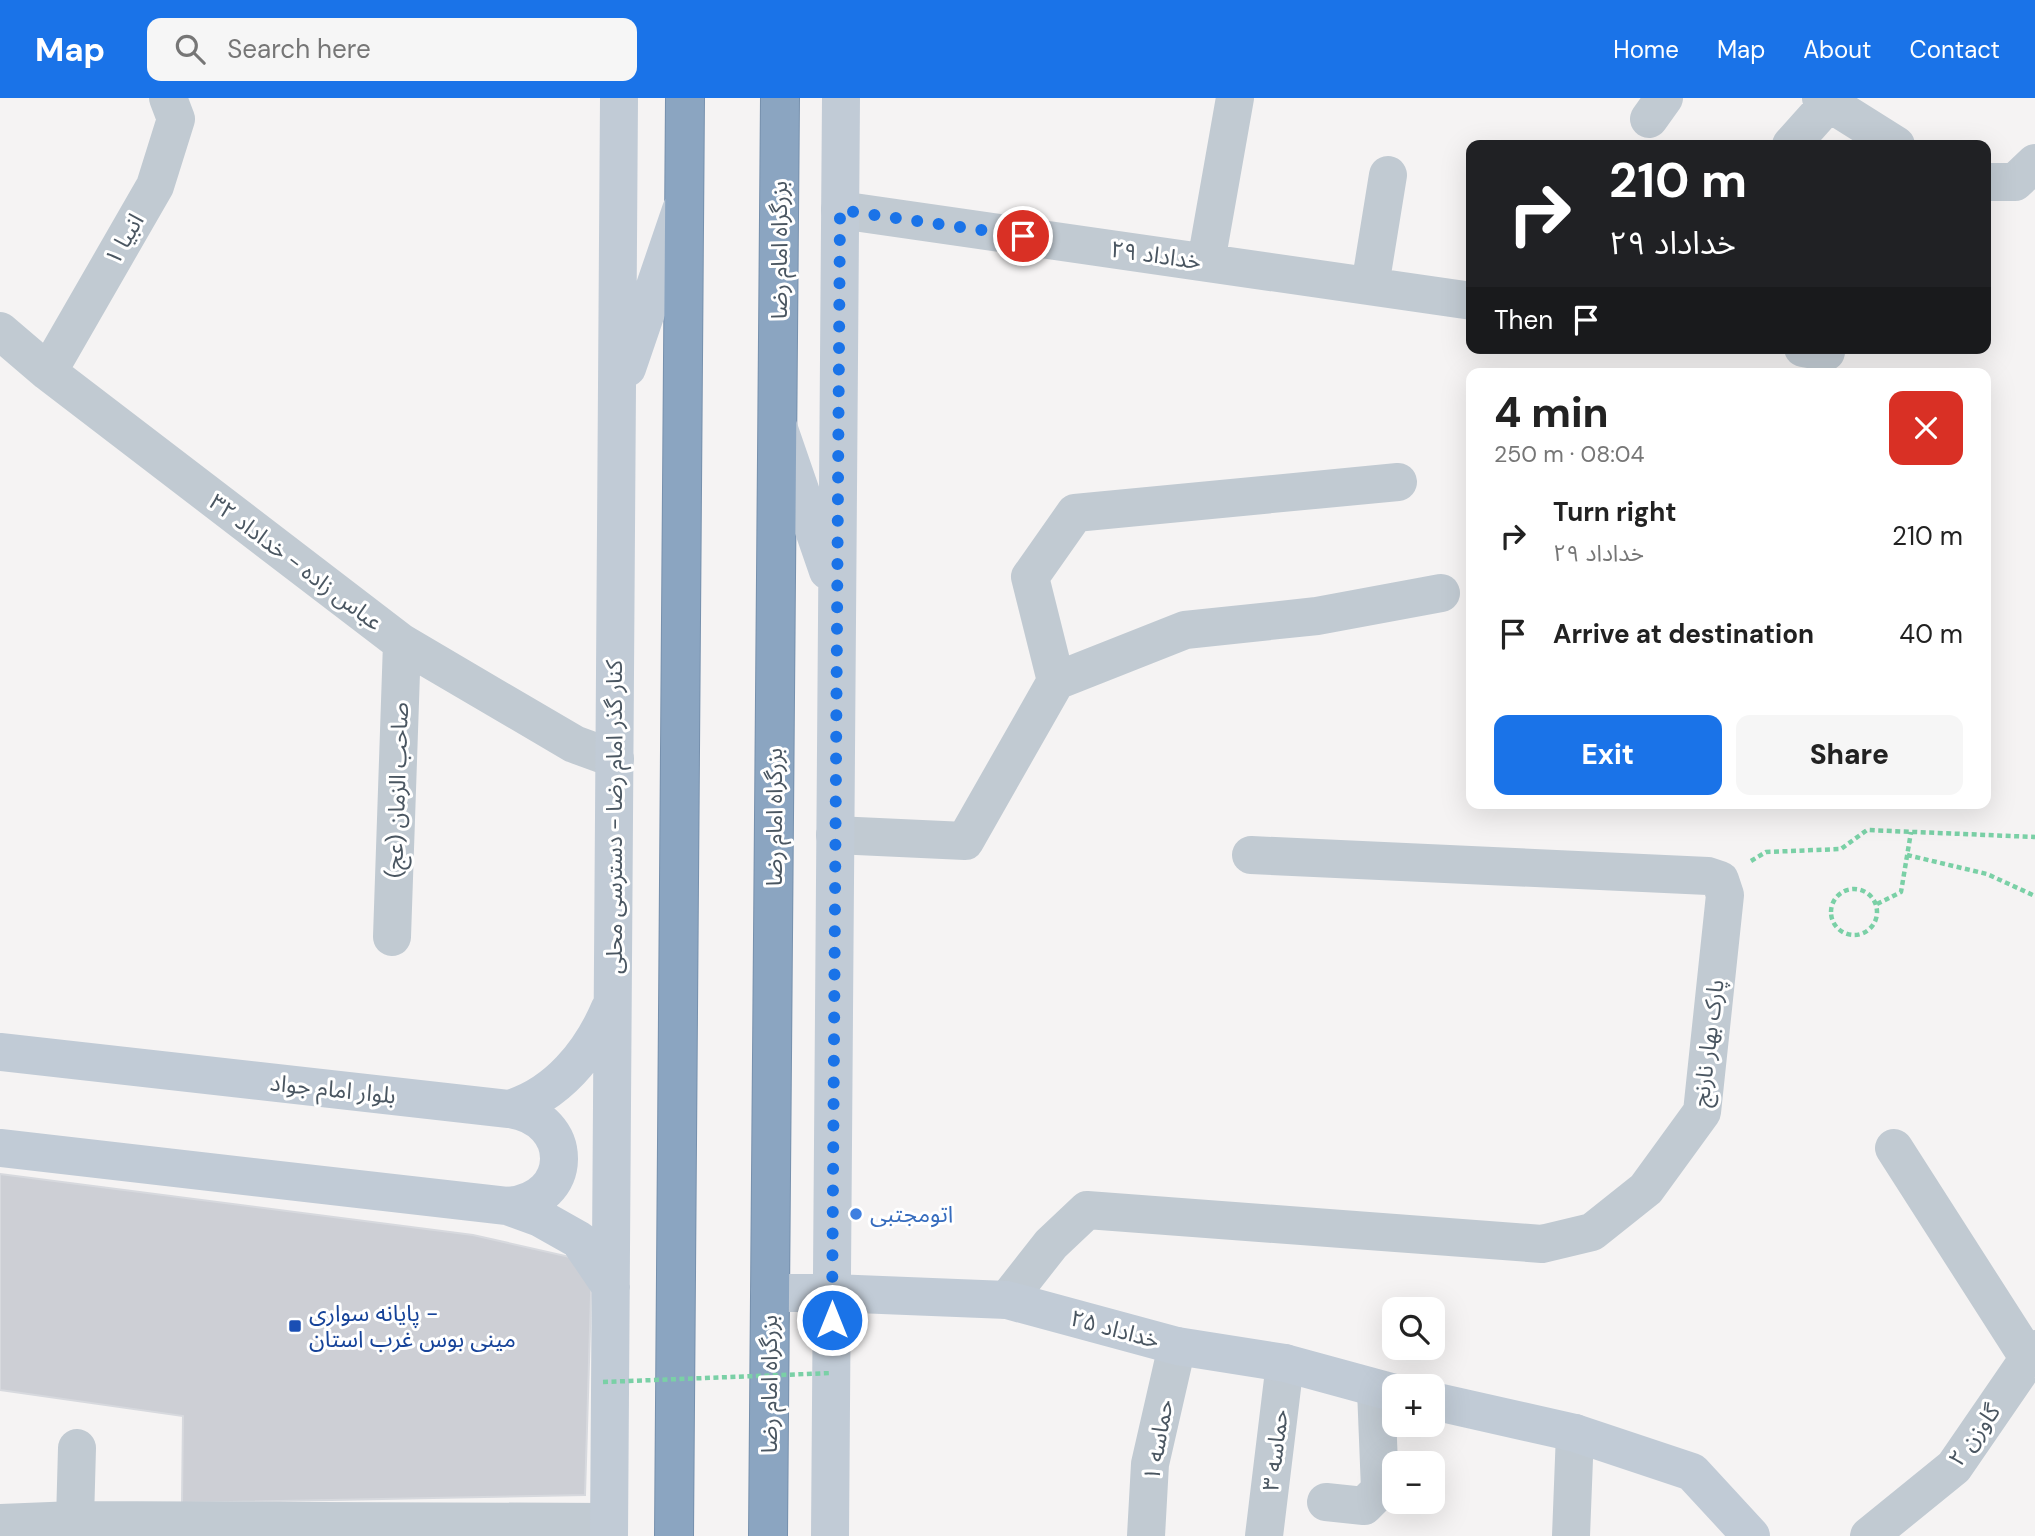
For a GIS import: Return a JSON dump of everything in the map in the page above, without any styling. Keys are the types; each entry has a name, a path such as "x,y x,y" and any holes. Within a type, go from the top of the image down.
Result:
{"highway":[{"path":"674,1536 685,98"},
{"name":"بزرگراه امام رضا","path":"768,1536 780,98"}],"main road":[{"name":"کنار گذر امام رضا - دسترسی محلی","path":"609,1529 619,98"},
{"path":"830,1536 841,98"},
{"path":"617,400 685,198"},
{"path":"777,425 837,596"},
{"path":"509,1109 537,1098 577,1063 599,1033 613,1000"},
{"name":"بلوار امام جواد","path":"0,1052 523,1111 536,1116 555,1137 559,1165 555,1179 547,1191 536,1200 523,1205 507,1206"},
{"path":"0,1148 507,1206 540,1218 579,1240 611,1287"},
{"name":"خداداد ۲۵","path":"770,1293 1007,1300 1177,1346 1285,1363 1382,1390"},
{"path":"1445,1404 1576,1433 1692,1472 1751,1536"}],"street":[{"name":"انبیا ۱","path":"48,372 155,186 176,119 168,98"},
{"path":"1206,262 1235,98"},
{"path":"1795,140 1828,100 1888,140"},
{"path":"1370,286 1388,175"},
{"name":"خداداد ۲۹","path":"840,210 1466,300"},
{"name":"عباس زاده - خداداد ۳۲","path":"0,331 48,372 402,643 574,744 615,759"},
{"path":"1056,681 1030,577 1075,513 1398,482"},
{"path":"835,835 965,841 1056,681 1185,630 1317,616 1441,593"},
{"name":"صاحب الزمان (عج)","path":"392,937 402,643"},
{"path":"1251,855 1708,876 1720,880"},
{"name":"پارک بهار نارنج","path":"1007,1300 1051,1244 1087,1210 1542,1244 1592,1232 1646,1189 1702,1112 1725,895 1720,880"},
{"path":"1894,1148 2032,1354"},
{"name":"حماسه ۱","path":"1146,1536 1150,1464 1177,1346"},
{"name":"گاوزن ۲","path":"1869,1536 1954,1467 2032,1354"},
{"name":"حماسه ۳","path":"1264,1536 1285,1363"},
{"path":"1571,1536 1576,1433"},
{"path":"1326,1502 1364,1506 1380,1490 1383,1437"},
{"path":"75,1520 77,1448"},
{"path":"0,1523 75,1520 609,1529"}],"path":[{"path":"1720,880 1766,852 1841,849 1867,830 2035,837"},
{"path":"1877,904 1901,892 1911,832"},
{"path":"1907,855 1987,874 2035,896"},
{"path":"1846,888 1865,890 1877,904 1876,923 1862,935 1843,934 1831,919 1832,900 1846,888"},
{"path":"603,1382 832,1373"}],"building":[{"name":"پایانه سواری - مینی بوس غرب استان","path":"0,1174 473,1235 592,1262 585,1495 182,1503 183,1416 0,1390"}],"place":[{"name":"اتومجتبی","path":"856,1214"},
{"name":"پایانه سواری - مینی بوس غرب استان","path":"295,1326"}],"route":[{"path":"832,1320 840,210 1023,236"}]}
